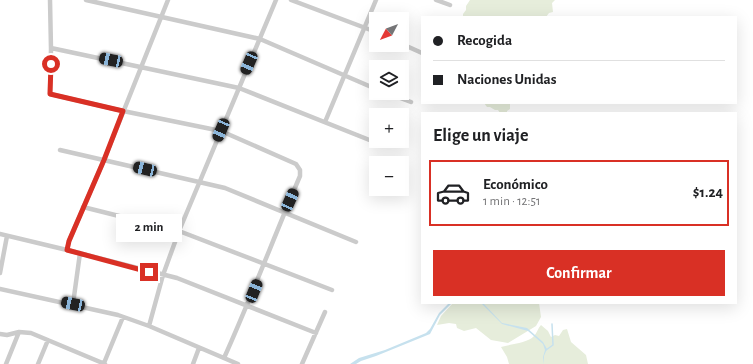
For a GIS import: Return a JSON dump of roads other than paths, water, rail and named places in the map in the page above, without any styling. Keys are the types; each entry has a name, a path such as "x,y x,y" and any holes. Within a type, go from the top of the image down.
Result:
{"street":[{"path":"50,0 50,94 123,111 221,130 296,164 300,170 300,176 265,264 224,358"},
{"path":"86,0 260,39 369,86"},
{"path":"67,250 69,241 104,160 168,0"},
{"path":"149,326 162,275 179,231 276,0"},
{"path":"291,0 369,29"},
{"path":"325,122 376,0"},
{"path":"436,0 450,5"},
{"path":"409,47 421,53"},
{"path":"51,48 239,88 369,140"},
{"path":"406,100 411,102"},
{"path":"60,150 225,188 356,242"},
{"path":"83,207 179,231 332,290"},
{"path":"0,234 177,278 316,333"},
{"path":"0,273 7,236"},
{"path":"73,304 80,254"},
{"path":"0,289 73,304 123,317 149,326 238,364"},
{"path":"302,364 325,312"},
{"path":"0,334 7,335 19,332 31,333 105,364 123,317"},
{"path":"6,364 19,332"},
{"path":"38,364 48,340"},
{"path":"193,364 199,348"},
{"path":"91,364 93,359"}],"water":[{"path":"448,304 451,304 440,315 430,334 356,364 350,364 359,358 385,350 426,333 439,313"},
{"path":"482,304 484,304 502,323 527,328 543,342 547,349 544,356 544,364 543,357 545,350 543,344 528,331 502,324"}],"waterway":[{"path":"546,350 553,345 552,324"}]}
